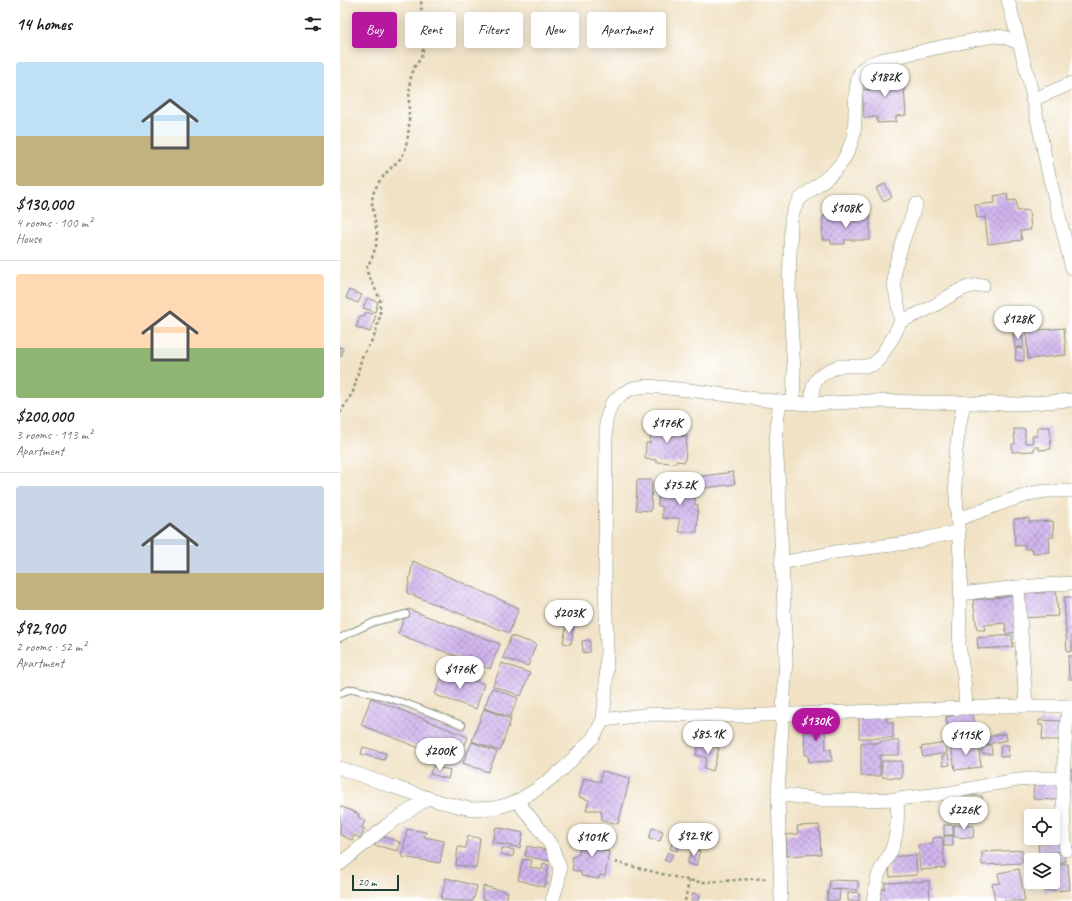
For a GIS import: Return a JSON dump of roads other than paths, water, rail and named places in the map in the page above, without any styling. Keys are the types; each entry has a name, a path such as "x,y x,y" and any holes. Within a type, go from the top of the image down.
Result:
{"street":[{"path":"1008,0 1029,80 1032,100 1053,193 1072,268"},
{"path":"781,901 778,794 786,659 776,444 777,418 787,402 794,371 789,290 792,214 800,199 836,169 846,154 854,134 858,78 861,71 867,66 876,62 926,50 994,36 1004,37 1019,43"},
{"path":"1032,100 1072,83"},
{"path":"901,321 894,284 894,275 903,241 916,204"},
{"path":"811,404 812,387 820,375 839,366 866,366 874,363 879,359 887,347 901,321 933,306 961,289 970,286 983,285"},
{"path":"340,768 428,798 471,809 493,808 517,801 539,788 564,768 594,738 604,720 606,688 606,421 611,405 616,398 623,393 633,388 648,386 811,404 874,401 1020,404 1072,400"},
{"path":"964,402 954,467 961,571 959,645 964,678 966,708"},
{"path":"957,519 1033,492 1048,490 1072,491"},
{"path":"781,563 835,552 915,542 958,532"},
{"path":"960,594 1018,587 1072,583"},
{"path":"1018,587 1026,706"},
{"path":"604,720 652,714 736,716 1006,706 1070,706 1063,778 1063,819 1066,850"},
{"path":"778,794 821,800 897,799 949,793 1018,780 1063,778"},
{"path":"340,864 386,826 428,798"},
{"path":"873,901 880,871 892,850 896,836 898,820 897,799"},
{"path":"517,801 552,847 560,868 558,883 552,901"}],"lane":[{"path":"340,638 374,622 406,614"},
{"path":"340,694 353,689 378,695 408,704 462,725"}]}
